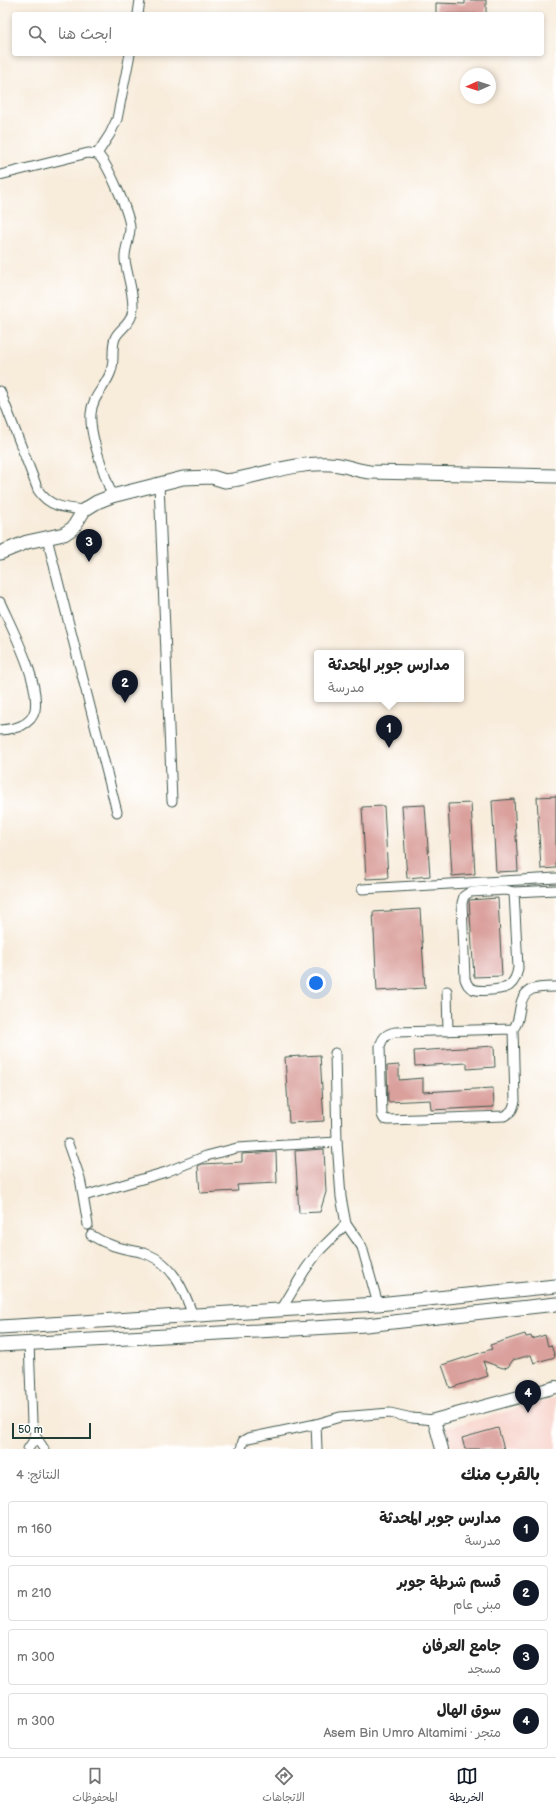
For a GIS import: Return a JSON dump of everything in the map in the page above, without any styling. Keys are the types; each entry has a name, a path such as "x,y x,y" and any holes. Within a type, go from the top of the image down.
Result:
{"main road":[{"path":"0,553 27,542 69,532 76,524 84,510 97,502 112,496 191,477 212,477 225,481 289,467 325,463 339,464 355,470 370,472 556,476"},
{"path":"0,1327 378,1304 556,1286"},
{"path":"0,1345 366,1325 556,1304"},
{"path":"442,1449 434,1420 556,1387"}],"street":[{"path":"138,12 140,0"},
{"path":"97,154 110,134 117,119 130,56"},
{"path":"0,175 88,153 97,154 102,158 108,169 128,216 130,226 125,259 133,305 132,314 128,324 116,337 111,372 95,398 91,412 91,428 112,496"},
{"path":"0,391 38,490 42,495 57,506 84,510"},
{"path":"159,484 172,800"},
{"path":"47,538 117,812"},
{"path":"0,602 32,678 35,696 35,711 25,724 13,730 0,730"},
{"path":"362,889 556,878"},
{"path":"514,892 518,968 517,976 511,985 505,989 474,990 468,986 465,979 462,903 464,896 470,892 556,890"},
{"path":"513,1029 395,1032 388,1034 382,1039 380,1046 382,1114 384,1119 504,1116 509,1114 513,1110 515,1101 513,1029 517,1024 523,999 528,991 535,988 556,987"},
{"path":"447,991 448,1031"},
{"path":"335,1053 337,1142 341,1197 346,1224 362,1247 378,1304"},
{"path":"84,1196 166,1172 222,1151 237,1148 337,1142"},
{"path":"68,1144 75,1161 84,1196 88,1225"},
{"path":"281,1310 305,1270 318,1252 346,1224"},
{"path":"91,1235 111,1246 152,1257 162,1264 178,1280 184,1290 193,1316"},
{"path":"29,1343 31,1415 36,1437 44,1449"},
{"path":"241,1449 243,1441 250,1437 316,1424 340,1417 390,1413 412,1418 434,1420"},
{"path":"316,1424 317,1449"},
{"path":"28,1449 36,1437"}],"shaded area":[{"path":"556,1398 556,1449 451,1449 445,1428"}],"building":[{"path":"465,0 486,0 486,12 436,12 436,3 465,4"},
{"path":"556,796 556,868 541,869 537,797"},
{"path":"514,799 518,871 496,872 492,801"},
{"path":"471,803 475,874 452,876 448,804"},
{"path":"425,805 430,876 407,878 402,806"},
{"path":"384,806 388,878 366,879 362,807"},
{"path":"498,898 502,976 474,977 469,900"},
{"path":"420,909 425,988 377,991 373,912"},
{"path":"494,1046 495,1067 467,1069 467,1063 415,1066 414,1051"},
{"path":"320,1055 324,1121 289,1123 285,1057"},
{"path":"399,1065 399,1080 423,1078 423,1092 493,1088 494,1107 431,1110 430,1100 388,1102 387,1066"},
{"path":"324,1149 326,1192 320,1212 299,1213 295,1151"},
{"path":"276,1152 277,1183 237,1185 238,1191 200,1193 198,1166 202,1164 242,1162 242,1154"},
{"path":"525,1334 526,1337 531,1336 532,1339 545,1335 548,1346 551,1345 555,1357 534,1363 531,1355 513,1360 508,1367 503,1368 483,1361 488,1376 450,1388 442,1365 492,1349 490,1345"},
{"path":"498,1428 504,1449 465,1449 462,1438"}],"place":[{"name":"جامع العرفان","path":"89,562"},
{"name":"قسم شرطة جوبر","path":"125,703"},
{"name":"مدارس جوبر المحدثة","path":"389,748"},
{"name":"سوق الهال","path":"528,1413"}]}
